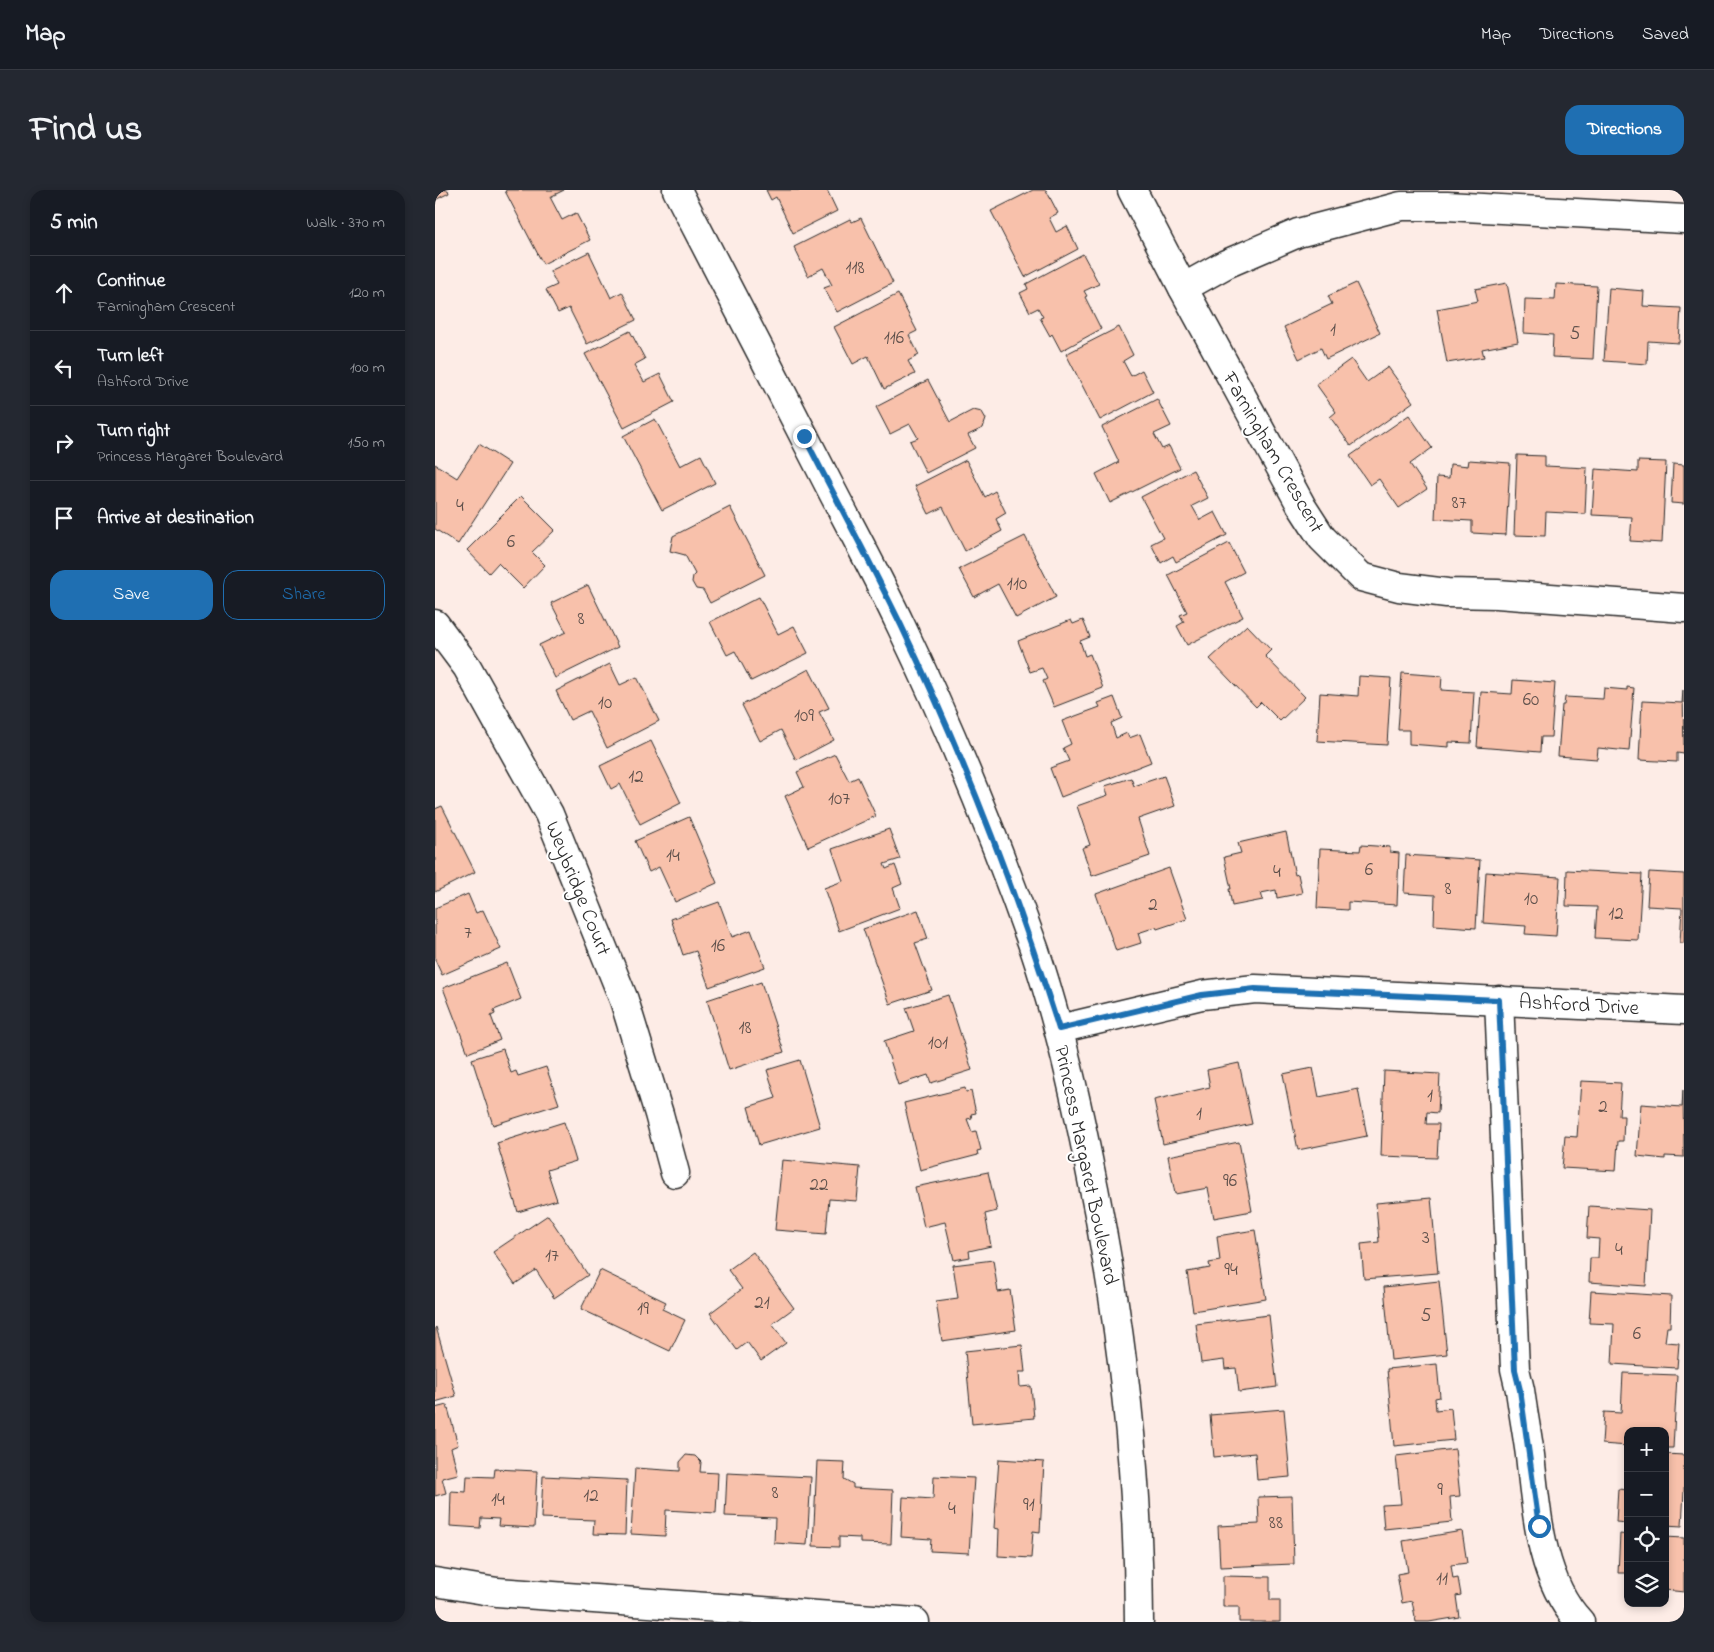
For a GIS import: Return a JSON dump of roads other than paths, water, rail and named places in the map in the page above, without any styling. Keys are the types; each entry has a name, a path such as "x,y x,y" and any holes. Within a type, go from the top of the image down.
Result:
{"street":[{"name":"Princess Margaret Boulevard","path":"677,190 900,623 942,715 992,836 1035,953 1059,1029 1096,1194 1123,1361 1133,1452 1138,1529 1139,1622"},
{"name":"Farningham Crescent","path":"1132,190 1183,288 1303,507 1322,538 1361,577 1399,587 1447,592 1684,608"},
{"path":"1183,288 1226,264 1298,233 1401,206 1456,207 1684,219"},
{"name":"Weybridge Court","path":"435,624 467,667 549,814 624,1000 675,1173"},
{"name":"Ashford Drive","path":"1059,1029 1202,995 1255,989 1684,1010"},
{"path":"1499,1000 1515,1370 1522,1400 1539,1526 1547,1562 1561,1595 1580,1622"},
{"path":"435,1582 497,1592 915,1622"}]}
